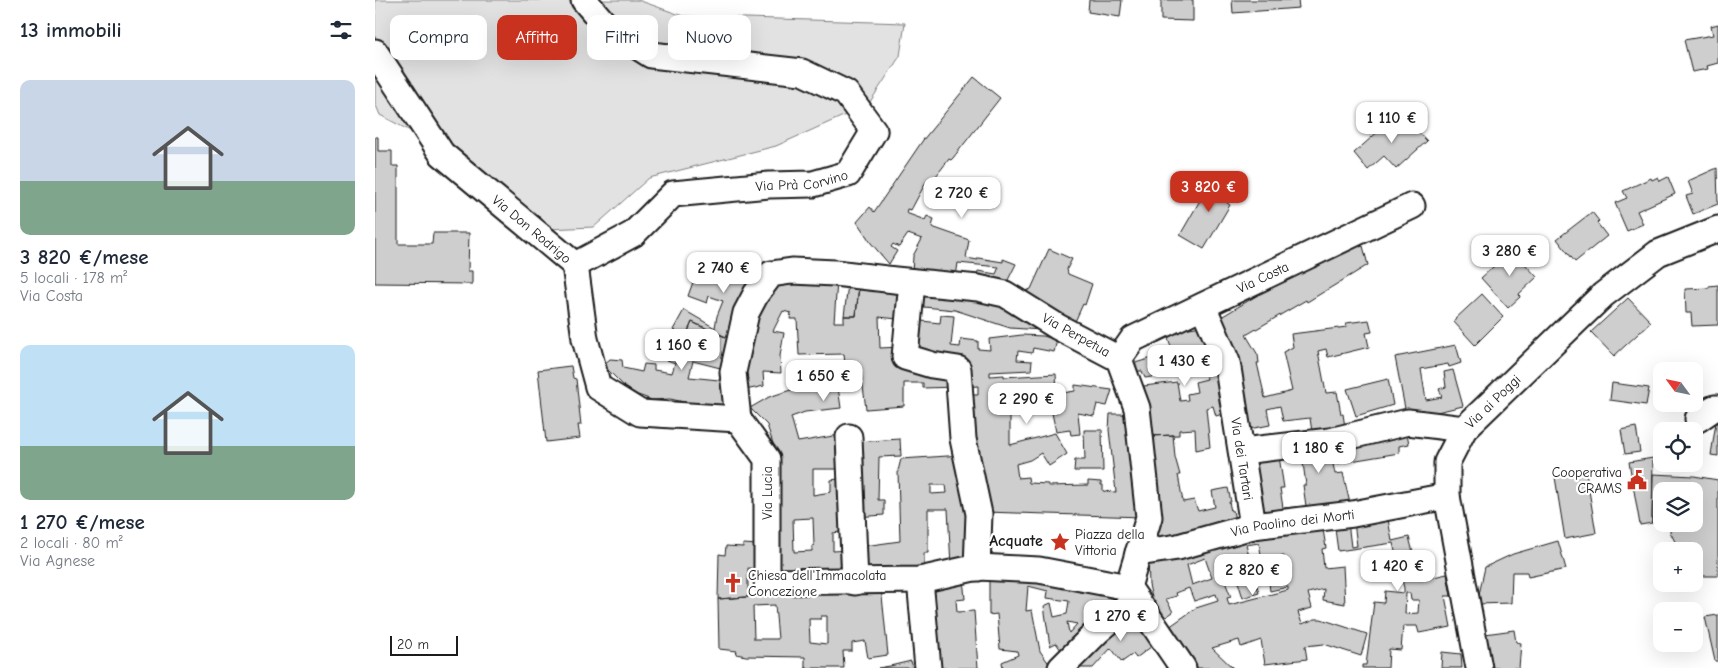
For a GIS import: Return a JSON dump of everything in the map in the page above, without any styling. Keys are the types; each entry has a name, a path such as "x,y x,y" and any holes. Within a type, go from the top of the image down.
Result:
{"street":[{"name":"Via Prà Corvino","path":"575,265 633,234 673,194 769,185 813,184 848,174 874,130 846,93 803,72 651,55 607,27 584,0"},
{"name":"Via Don Rodrigo","path":"375,52 442,154 575,265 585,339 598,387 640,413 738,419"},
{"name":"Via Costa","path":"1119,359 1133,339 1413,206"},
{"name":"Via ai Poggi","path":"1479,668 1447,496 1447,462 1464,429 1603,296 1658,254 1718,229"},
{"path":"1658,254 1718,247"},
{"name":"Via Lucia","path":"835,272 792,271 771,274 756,294 746,313 733,372 738,419 767,459 767,582 920,580"},
{"name":"Via Perpetua","path":"835,272 978,288 1005,294 1058,327 1119,359 1137,408 1149,517 1138,553 1132,594"},
{"path":"912,282 905,357 932,365 958,369 963,439 979,514 977,568"},
{"name":"Via dei Tartari","path":"1203,306 1227,362 1253,526"},
{"path":"1242,451 1330,441 1408,422 1464,429"},
{"path":"849,438 855,582"},
{"name":"Via Paolino dei Morti","path":"1138,553 1178,547 1253,526 1353,514 1447,496"},
{"path":"928,668 920,580 977,568 1039,570 1132,594 1183,668"},
{"path":"1061,668 1132,594"}],"shaded area":[{"path":"375,0 638,0 680,15 668,15 668,60 751,60 751,18 905,23 900,56 868,105 776,146 649,178 594,227 548,229 508,210 481,168 380,115 375,103"}],"building":[{"path":"1089,0 1122,0 1120,17 1088,12"},
{"path":"1161,0 1193,0 1193,21 1161,20"},
{"path":"1232,0 1298,0 1299,8 1233,13"},
{"path":"1718,24 1718,63 1707,66 1708,69 1692,72 1684,40 1713,35 1711,26"},
{"path":"974,77 1000,98 953,158 949,159 930,184 926,182 911,210 907,209 906,213 925,220 927,216 934,219 932,227 969,240 966,258 1003,262 1003,259 1016,264 1007,282 1023,292 1031,289 1049,249 1072,259 1067,269 1068,274 1092,284 1085,305 1083,304 1073,326 976,280 978,271 996,274 999,267 958,263 955,283 912,274 913,256 922,239 908,234 899,247 893,244 891,247 897,251 889,264 871,243 857,222 870,207 874,212 923,140"},
{"path":"1400,112 1427,141 1396,169 1384,156 1368,170 1354,153"},
{"path":"375,137 378,137 378,151 392,151 392,166 398,166 398,244 432,244 433,233 469,233 468,271 472,271 472,284 375,283"},
{"path":"1717,168 1718,204 1693,214 1686,196 1693,194 1688,181"},
{"path":"1219,175 1238,186 1227,203 1230,205 1204,249 1180,235 1206,190 1209,192"},
{"path":"1658,177 1660,181 1668,177 1675,194 1637,211 1643,224 1627,231 1615,203 1627,198 1623,191 1651,178 1652,180"},
{"path":"1592,212 1599,221 1597,223 1607,236 1575,262 1557,239"},
{"path":"1354,237 1360,247 1363,246 1368,265 1307,302 1306,300 1246,335 1258,355 1259,363 1257,363 1265,398 1292,391 1283,352 1293,347 1291,334 1347,327 1346,323 1369,320 1372,332 1366,333 1369,347 1328,357 1326,349 1318,351 1326,393 1337,392 1346,434 1313,439 1310,418 1283,421 1280,406 1267,409 1270,425 1244,430 1213,322"},
{"path":"1517,245 1531,260 1525,264 1537,277 1519,294 1520,297 1508,308 1481,278"},
{"path":"702,257 758,279 734,340 714,333 717,316 723,301 709,296 707,303 688,296"},
{"path":"837,281 834,322 844,322 844,316 856,316 859,285 911,289 907,320 879,317 880,348 901,347 958,387 923,388 923,383 904,383 904,406 866,409 861,371 836,373 841,408 805,412 791,417 798,442 839,435 843,469 813,469 813,495 831,492 831,480 844,478 847,531 833,533 833,551 849,550 851,570 779,570 779,462 767,425 750,408 769,397 800,387 798,372 845,365 844,354 799,355 797,319 790,319 791,313 783,311 773,331 784,333 780,356 781,373 763,372 764,386 741,391 756,299 767,284","holes":["813,518 814,545 812,546 812,551 794,552 793,519"]},
{"path":"848,284 859,285 856,316 844,316"},
{"path":"916,284 999,295 1042,330 1010,328 955,310 914,306"},
{"path":"1718,285 1718,325 1692,326 1691,313 1686,313 1685,289 1709,288 1709,286"},
{"path":"1482,294 1503,317 1475,345 1453,321"},
{"path":"1628,298 1651,322 1614,356 1591,332"},
{"path":"684,310 715,328 714,333 692,322 686,336 673,330"},
{"path":"941,315 954,316 951,346 960,347 961,339 978,341 978,349 990,350 989,339 1022,335 1043,336 1057,340 1054,352 1033,348 1032,353 1018,351 1017,360 1032,361 1031,370 990,372 990,376 1056,374 1057,394 1075,391 1075,385 1112,390 1107,406 1097,404 1094,416 1078,413 1080,434 1071,435 1070,430 1056,432 1052,413 1057,412 1055,397 1040,397 1040,410 1015,409 1015,404 1008,404 1010,445 1055,433 1067,454 1049,466 1041,453 1030,460 1016,464 1018,478 1028,477 1029,483 1048,484 1048,486 1088,485 1088,481 1101,482 1103,491 1116,492 1109,430 1110,414 1130,414 1143,517 984,512 976,470 976,434 966,435 972,395 978,395 978,386 964,387 907,355 912,320 940,323"},
{"path":"692,322 731,339 728,370 693,361 689,377 729,381 729,405 703,406 670,399 652,400 638,395 625,387 603,365 610,359 622,360 623,368 642,372 644,364 654,365 654,370 672,373 675,363 659,357 665,341 680,346"},
{"path":"1208,325 1233,411 1216,416 1213,406 1206,408 1210,447 1196,450 1195,429 1179,430 1179,435 1148,436 1144,386 1177,382 1180,401 1188,400 1187,394 1197,392 1195,382 1207,379 1202,363 1181,371 1180,369 1164,375 1145,378 1142,371 1137,371 1135,363 1173,352 1167,335 1183,329"},
{"path":"1456,345 1461,363 1449,367 1448,364 1421,369 1426,400 1442,397 1439,389 1446,387 1444,372 1453,370 1463,406 1407,419 1395,357"},
{"path":"571,366 573,378 576,379 581,425 578,425 580,438 546,442 538,370"},
{"path":"1388,379 1393,405 1356,416 1347,389"},
{"path":"1612,383 1649,388 1646,405 1610,400"},
{"path":"1718,416 1718,456 1711,455"},
{"path":"1636,427 1640,452 1625,454 1621,430"},
{"path":"1406,428 1409,444 1399,446 1399,453 1333,464 1335,474 1343,473 1351,508 1260,522 1252,456 1278,450 1284,488 1280,488 1283,508 1306,506 1303,485 1306,485 1301,448"},
{"path":"1084,430 1102,430 1103,471 1074,471 1075,460 1085,460"},
{"path":"1173,435 1183,502 1194,500 1198,511 1215,507 1212,491 1228,488 1231,511 1233,511 1237,528 1160,539 1158,536 1148,436"},
{"path":"900,439 901,456 879,457 878,500 884,500 884,515 857,517 856,442"},
{"path":"963,455 971,565 951,566 948,509 928,509 928,553 924,553 924,569 862,572 857,547 900,541 898,471 901,459","holes":["931,485 946,485 947,493 931,494"]},
{"path":"1653,458 1652,523 1640,525 1629,462"},
{"path":"1586,472 1596,533 1565,539 1555,477"},
{"path":"1653,474 1694,476 1718,480 1718,576 1703,576 1703,542 1675,542 1670,532 1703,532 1703,482 1653,482 1652,523"},
{"path":"1387,514 1392,541 1409,537 1420,580 1447,574 1451,596 1445,596 1451,627 1419,633 1417,626 1403,626 1401,650 1389,649 1388,668 1362,668 1362,665 1366,665 1374,602 1384,603 1385,591 1404,593 1404,588 1393,543 1338,551 1334,522 1348,522 1351,547 1357,546 1354,522","holes":["1406,593 1410,593 1411,600 1419,600 1418,613 1405,614"]},
{"path":"1322,523 1326,548 1322,549 1324,568 1343,566 1345,604 1323,600 1324,589 1308,593 1312,608 1298,612 1302,624 1315,619 1321,619 1367,634 1361,656 1324,644 1305,646 1307,659 1265,664 1261,640 1241,647 1239,640 1212,648 1233,668 1198,668 1185,654 1169,627 1196,608 1218,601 1216,594 1194,601 1189,588 1176,593 1177,596 1166,599 1173,612 1163,619 1153,602 1149,585 1148,557","holes":["1259,543 1262,560 1284,556 1286,571 1268,574 1270,591 1288,587 1288,590 1229,605 1227,598 1231,597 1222,574 1235,572 1243,598 1259,593 1246,545","1205,558 1212,578 1192,585 1187,565"]},
{"path":"1558,541 1566,569 1528,577 1527,572 1512,572 1511,603 1477,604 1485,567 1513,554"},
{"name":"Chiesa dell'Immacolata Concezione","path":"743,544 759,545 758,569 748,568 748,597 718,599 719,554 725,555 726,546 743,547"},
{"path":"989,571 1119,593 1112,610 1066,657 1056,643 1050,646 1044,606 1051,603 1054,617 1067,614 1069,601 1047,598 1048,591 1028,586 1026,611 1032,610 1040,651 1052,668 1003,668 1002,662 1018,655 1017,651 1000,649 997,614 989,615","holes":["1067,622 1077,624 1069,633"]},
{"path":"963,578 965,599 956,600 957,612 974,611 978,668 938,668 933,582"},
{"path":"872,588 879,591 882,596 888,655 868,658 865,641 852,643 852,651 843,651 844,668 805,668 805,657 746,656 736,654 737,651 719,649 718,599","holes":["775,605 778,639 754,639 753,606","821,616 827,616 827,644 810,642 809,619 821,619"]},
{"path":"1135,608 1159,641 1136,658 1133,654 1122,662 1111,648 1093,668 1068,668"},
{"path":"1718,615 1718,661 1715,661 1705,617"},
{"path":"1514,630 1516,642 1521,643 1519,668 1492,668 1485,634"},
{"path":"1442,652 1461,654 1462,668 1441,668"},
{"path":"911,661 913,668 878,668 890,666"}],"place":[{"name":"Cooperativa CRAMS","path":"1637,480"},
{"name":"Piazza della Vittoria","path":"1060,542"},
{"name":"Chiesa dell'Immacolata Concezione","path":"733,583"}],"district":[{"name":"Acquate","path":"1016,541"}]}
